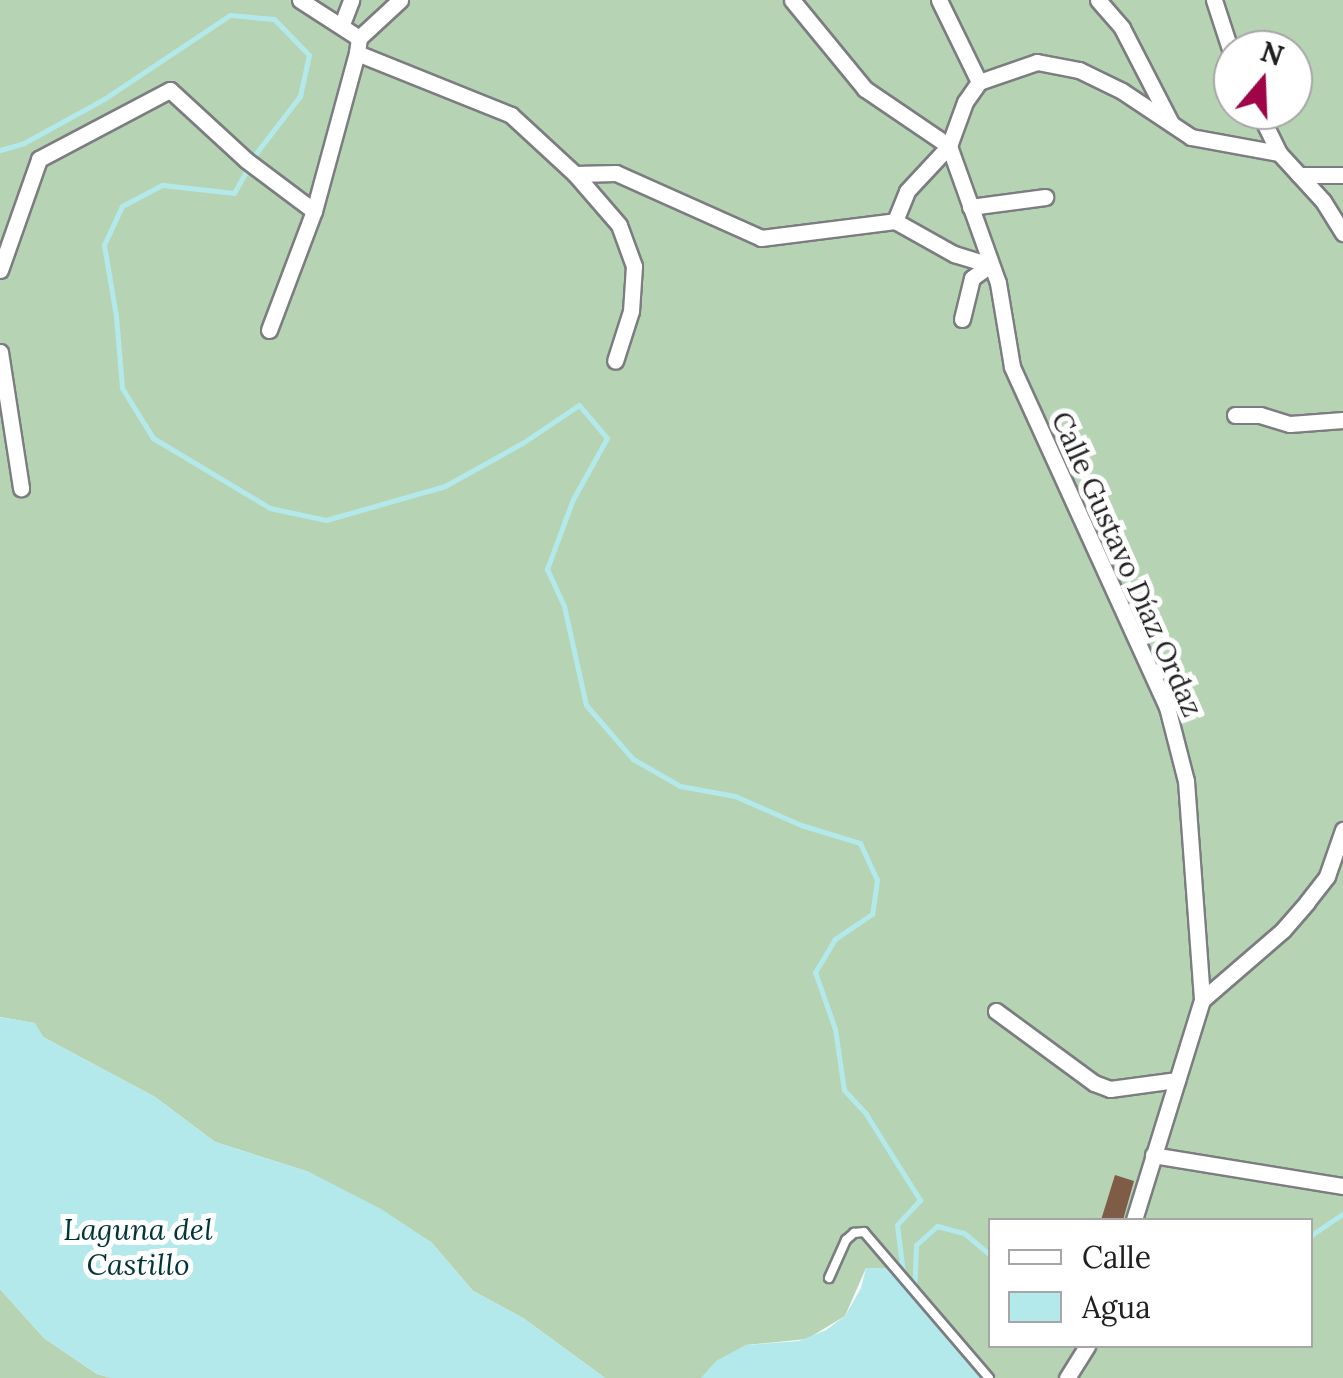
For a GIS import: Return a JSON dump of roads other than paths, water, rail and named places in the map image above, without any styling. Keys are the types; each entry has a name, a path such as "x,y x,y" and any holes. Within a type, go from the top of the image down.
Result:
{"street":[{"path":"300,0 342,24 358,46 511,116 575,174 620,224 634,266 631,310 614,360"},
{"path":"342,24 351,0"},
{"path":"270,330 314,211 358,46 400,0"},
{"path":"792,0 865,89 949,146"},
{"path":"939,0 980,82"},
{"path":"1098,0 1122,28 1173,126"},
{"path":"1214,0 1224,30"},
{"path":"894,221 908,191 949,146 965,102 980,82 1037,62 1079,70 1122,91 1192,137 1279,153"},
{"path":"0,270 39,159 170,90 246,160 314,211"},
{"path":"1268,130 1279,153 1343,233"},
{"name":"Calle Gustavo Díaz Ordaz","path":"949,146 998,283 1012,366 1167,706 1186,781 1202,1000 1135,1218"},
{"path":"575,174 616,173 761,238 894,221 954,254 990,265"},
{"path":"1299,175 1343,174"},
{"path":"970,206 1045,197"},
{"path":"962,319 972,278 990,265"},
{"path":"0,352 21,488"},
{"path":"1235,415 1290,424 1343,420"},
{"path":"1202,1000 1283,930 1307,902 1327,876 1343,830"},
{"path":"996,1012 1094,1084 1110,1088 1177,1080"},
{"path":"1153,1155 1343,1186"},
{"path":"1067,1378 1086,1348"}],"lane":[{"path":"829,1278 840,1251 854,1233 864,1232 875,1240 989,1378"}],"water":[{"name":"Laguna del Castillo","path":"0,1017 35,1023 43,1037 155,1097 215,1142 309,1172 381,1209 431,1242 473,1291 523,1318 605,1378 112,1378 97,1374 44,1338 0,1289"},
{"path":"866,1268 887,1268 981,1378 701,1378 716,1361 746,1345 799,1341 826,1330 845,1316 861,1288"}],"waterway":[{"path":"0,150 24,143 104,99 230,15 274,19 309,55 300,96 257,152 234,193 162,185 122,206 104,245 116,316 122,388 153,438 270,508 326,520 445,486 524,442 579,405 607,438 573,499 547,569 564,606 586,705 633,759 680,786 735,796 801,825 860,843 877,880 872,914 835,939 815,972 835,1029 844,1090 866,1114 920,1200 897,1225 905,1288"},
{"path":"1313,1234 1343,1214"},
{"path":"914,1299 916,1245 937,1226 964,1233 988,1253"}]}
